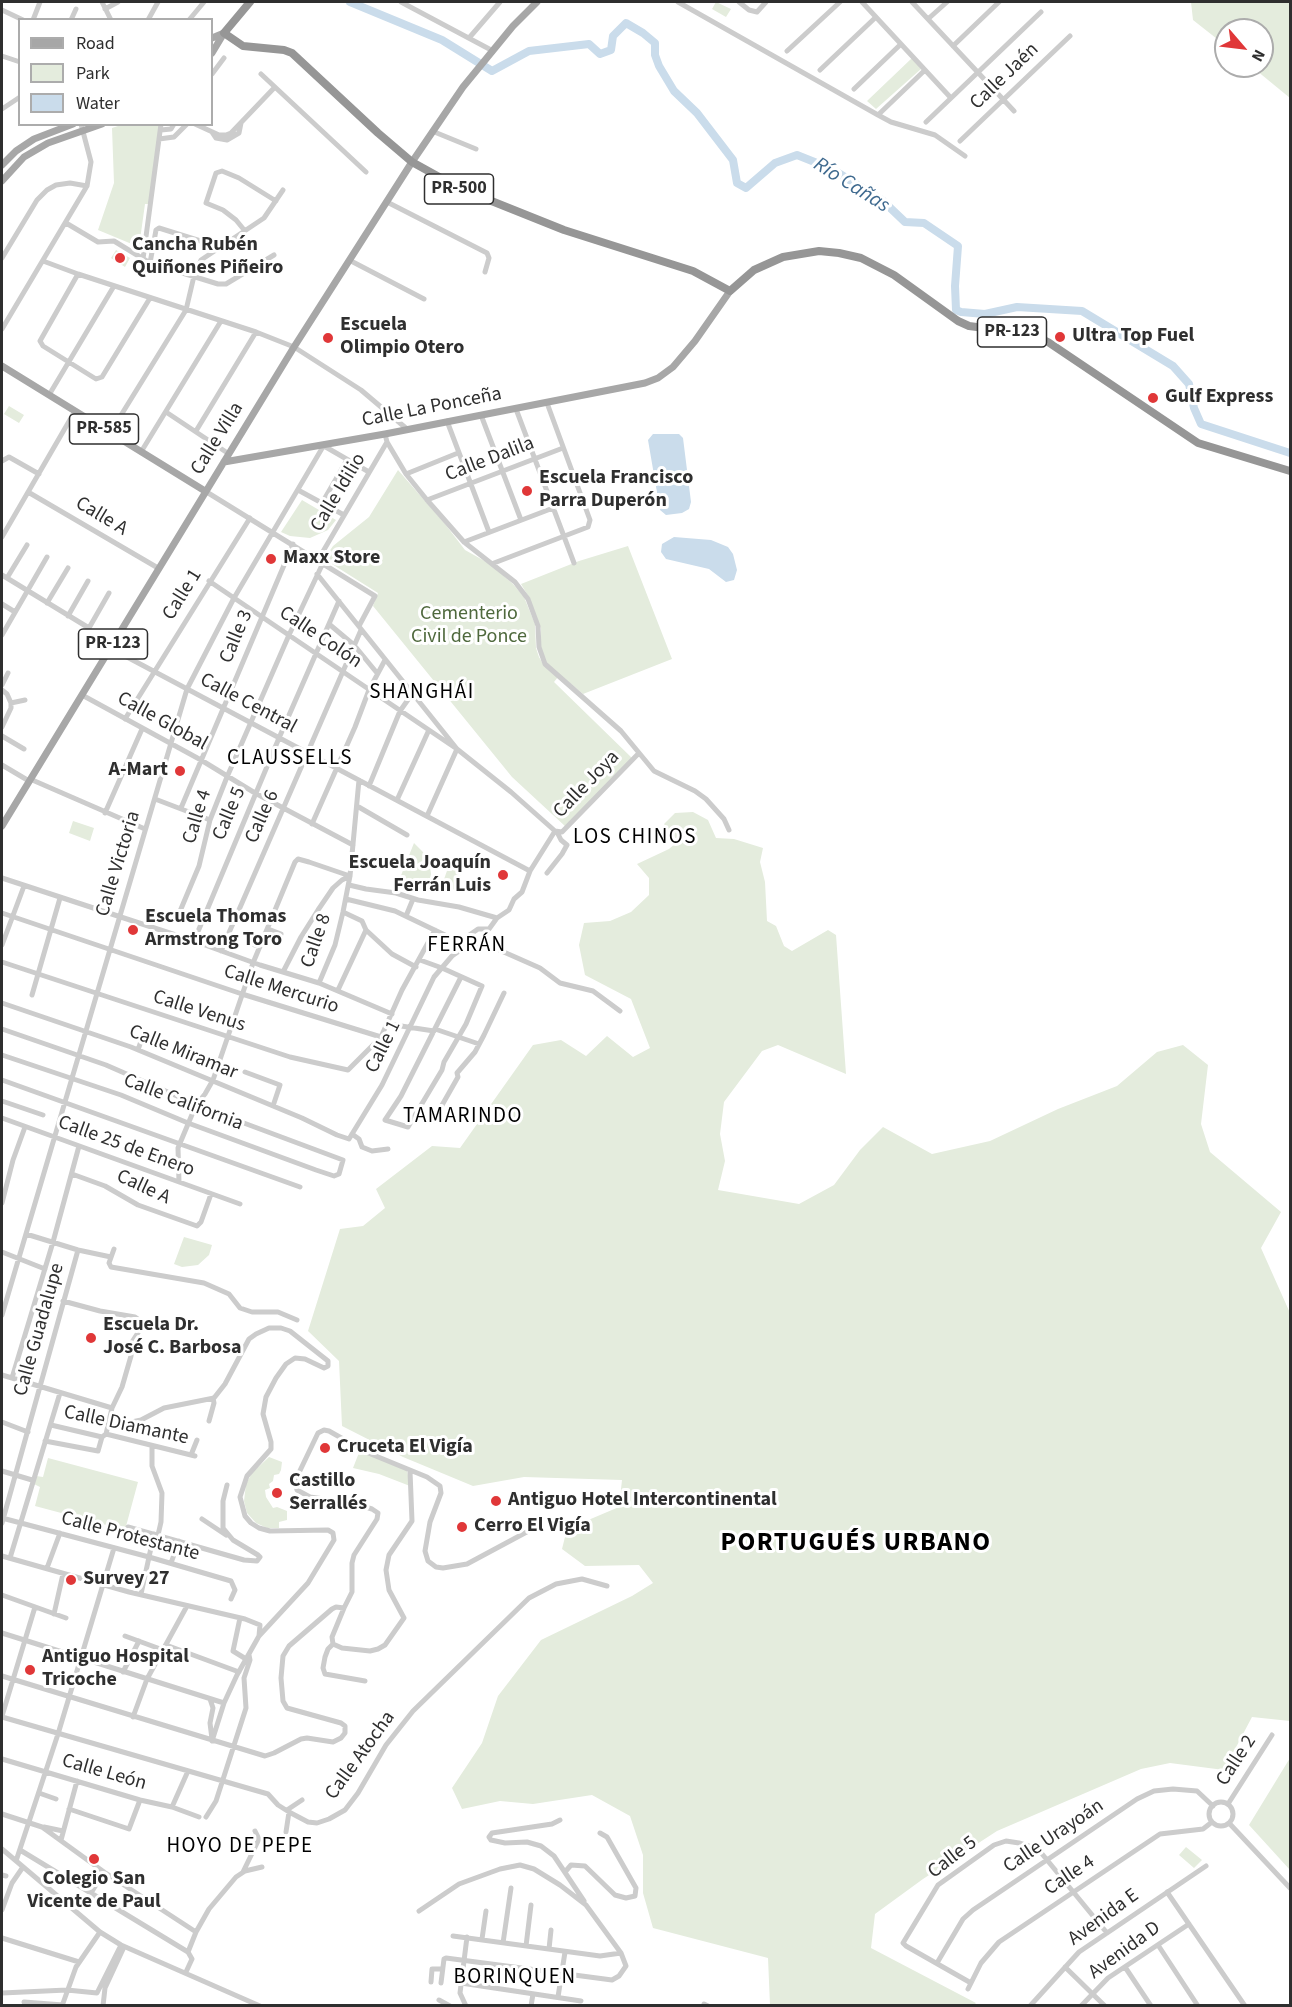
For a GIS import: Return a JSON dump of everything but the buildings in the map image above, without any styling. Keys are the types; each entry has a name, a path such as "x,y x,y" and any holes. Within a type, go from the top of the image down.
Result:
{"highway":[{"path":"224,33 250,2"},
{"name":"PR-500","path":"224,33 243,46 284,50 292,53 378,134 412,162 459,188 564,230 693,271 730,291"},
{"name":"PR-123","path":"730,291 754,270 783,257 819,251 861,258 894,275 958,321 969,326 1031,334 1048,342 1198,443 1290,471"}],"main road":[{"name":"Calle Villa","path":"2,826 294,347 432,131 472,76 537,2"},
{"path":"213,38 224,33"},
{"path":"213,51 224,33"},
{"path":"2,165 16,151 34,139 68,126"},
{"path":"2,181 24,157 82,128"},
{"name":"Calle La Ponceña","path":"224,462 385,434 645,383 658,378 673,367 695,341 730,291"},
{"name":"PR-585","path":"2,366 206,491"}],"street":[{"path":"34,18 40,2"},
{"path":"102,2 110,18"},
{"path":"105,9 118,2"},
{"path":"149,18 158,2"},
{"path":"191,18 204,2"},
{"path":"401,2 469,38 490,54"},
{"path":"469,38 500,2"},
{"path":"678,2 879,116 891,122 935,135 965,156"},
{"path":"740,2 749,10 757,12 766,2"},
{"path":"787,51 840,2"},
{"path":"862,2 951,98"},
{"path":"912,2 1014,111"},
{"path":"928,19 946,2"},
{"path":"953,46 999,2"},
{"path":"2,10 19,18"},
{"path":"926,122 1041,12"},
{"path":"820,70 876,17"},
{"name":"Calle Jaén","path":"960,141 1070,36"},
{"path":"854,89 901,44"},
{"path":"2,56 18,61"},
{"path":"213,73 224,58"},
{"path":"879,116 925,70"},
{"path":"261,74 366,172"},
{"path":"199,126 226,135 241,123 275,87"},
{"path":"2,109 18,97"},
{"path":"159,139 174,136 185,126"},
{"path":"143,259 161,127"},
{"path":"2,329 87,186 91,162 82,128"},
{"path":"432,131 476,149"},
{"path":"245,231 237,220 223,210 206,203 216,173 222,171 239,178 276,201"},
{"path":"2,258 37,200 46,190 56,185 70,183 87,186"},
{"path":"110,433 186,310 194,276 201,260 213,250 264,219 283,189"},
{"path":"387,202 486,253 489,258 485,272"},
{"path":"66,223 98,242 114,241 150,262 218,284 226,284 274,255"},
{"path":"150,262 156,230 159,228 207,243 213,250"},
{"path":"43,261 256,332 294,347 361,390 406,429"},
{"path":"351,261 424,299"},
{"path":"78,274 40,339 43,346 96,379 101,378 150,298"},
{"path":"49,395 114,286"},
{"path":"141,452 222,321"},
{"path":"196,431 256,332"},
{"path":"494,563 588,527 590,520 547,403"},
{"path":"516,409 574,563"},
{"path":"2,537 75,411"},
{"path":"166,412 229,454"},
{"path":"481,415 520,520"},
{"path":"447,422 489,532"},
{"path":"385,434 387,442 406,474 428,500 465,542 494,563 515,582 528,599 538,626 539,647 545,664 621,731 643,760 657,773 695,791 706,799 724,819 729,830"},
{"name":"Calle Idilio","path":"320,561 387,442"},
{"path":"324,445 369,472"},
{"name":"Calle Victoria","path":"2,1315 187,688 234,598 324,445"},
{"name":"Calle Dalila","path":"428,500 563,448"},
{"path":"406,474 458,453"},
{"path":"2,461 9,457 39,474"},
{"path":"322,503 347,460"},
{"path":"298,489 344,515"},
{"name":"PR-585","path":"206,491 320,561"},
{"name":"Calle A","path":"28,492 158,568"},
{"path":"465,542 582,497"},
{"name":"Calle 1","path":"125,719 250,518"},
{"name":"Calle 3","path":"181,808 293,544"},
{"path":"27,545 4,577 88,628 109,593"},
{"path":"2,633 47,557"},
{"name":"Calle 4","path":"177,916 199,866 210,820 227,777 317,574 320,561"},
{"name":"Calle 6","path":"221,951 375,596 320,561"},
{"path":"47,603 68,568"},
{"path":"317,574 456,749 427,816"},
{"path":"68,616 88,581"},
{"name":"Calle Colón","path":"209,581 456,749 511,792 556,832"},
{"name":"Calle 5","path":"195,941 255,793 339,601"},
{"path":"2,604 15,612"},
{"path":"329,624 354,645 377,673"},
{"name":"Calle Central","path":"110,648 530,871"},
{"path":"312,824 369,690 385,660"},
{"path":"2,685 8,674"},
{"path":"2,690 12,708 2,727"},
{"path":"369,786 400,711 412,694"},
{"name":"Calle Global","path":"81,696 353,845"},
{"path":"11,703 25,700"},
{"path":"105,813 142,729"},
{"path":"396,800 428,732"},
{"path":"2,736 24,749"},
{"name":"Calle Joya","path":"556,832 562,832 639,753"},
{"path":"2,765 29,780 145,829"},
{"name":"Calle 8","path":"319,983 335,945 344,911 349,885 359,780"},
{"path":"155,799 210,820"},
{"path":"357,806 407,834"},
{"path":"465,941 474,930 489,929 497,918 509,910 514,899 522,892 530,871 556,832 567,845 547,873"},
{"path":"179,1182 177,1152 180,1143 196,1105 206,1094 213,1080 226,1036 253,963 296,860 350,876"},
{"path":"283,972 301,937 333,888 350,876"},
{"path":"2,878 319,983 392,1014"},
{"path":"349,885 459,907 497,918"},
{"path":"2,945 24,886"},
{"path":"32,995 60,898"},
{"path":"346,899 395,911 447,936 506,952 540,968 560,983 593,991 620,1011"},
{"path":"406,916 413,899"},
{"path":"344,911 362,921 366,930 392,954 416,967"},
{"name":"Calle Mercurio","path":"2,913 242,994 381,1037"},
{"path":"268,929 281,934"},
{"path":"338,990 366,930"},
{"path":"381,1037 402,990 435,930"},
{"name":"Calle 1","path":"351,1136 382,1085 434,976 452,956 462,949 465,941"},
{"path":"249,943 260,947"},
{"path":"420,960 482,986 466,1024 442,1070 408,1127 385,1120 401,1096 460,977"},
{"name":"Calle Venus","path":"2,962 290,1057 348,1070 381,1037"},
{"path":"433,1121 458,1077 457,1073 479,1044 504,993"},
{"name":"Calle Miramar","path":"2,1003 138,1050 213,1080 337,1135 359,1139 362,1148 372,1151 388,1149"},
{"path":"388,1024 434,1030 479,1044"},
{"path":"2,1029 134,1076 196,1105"},
{"path":"138,1050 142,1038"},
{"name":"Calle California","path":"2,1055 121,1095 188,1123 334,1176 339,1174 343,1160 196,1105"},
{"path":"245,1072 280,1085 273,1106"},
{"path":"2,1080 300,1187"},
{"path":"2,1102 42,1115"},
{"name":"Calle 25 de Enero","path":"2,1118 240,1204"},
{"path":"2,1203 13,1160 25,1127"},
{"path":"12,1378 79,1146"},
{"name":"Calle A","path":"72,1174 105,1186 148,1209 194,1226 201,1222 211,1194"},
{"path":"26,1234 78,1250 111,1257"},
{"path":"114,1249 111,1267 210,1286 229,1294 240,1308 249,1311 278,1312 297,1320"},
{"name":"Calle Guadalupe","path":"2,1520 78,1250"},
{"path":"2,1252 45,1269"},
{"path":"45,1441 98,1451 109,1427 112,1408 122,1387 131,1356 132,1342 141,1329 142,1322 135,1317 63,1301"},
{"path":"209,1421 213,1409 213,1398 225,1383 249,1339 256,1334 269,1328 291,1331 321,1354 328,1363 324,1368 297,1357 290,1360 269,1389 263,1407 263,1419 271,1442 271,1449 249,1473 241,1491 241,1502 245,1516 259,1528 270,1531 328,1530 332,1531 333,1542 308,1583 259,1636 238,1672 224,1703 212,1741"},
{"path":"2,1375 112,1408"},
{"path":"10,1558 60,1393"},
{"path":"109,1427 141,1420 164,1408 213,1398"},
{"path":"2,1422 28,1432"},
{"name":"Calle Diamante","path":"51,1425 193,1455 197,1440"},
{"path":"333,1644 332,1637 352,1592 351,1563 377,1520 378,1514 372,1509 352,1503 310,1497 297,1490 295,1480 318,1433 324,1430 366,1452 434,1482 441,1488 430,1522 425,1551 428,1561 436,1567 467,1564 536,1527 539,1521"},
{"path":"141,1594 149,1557 161,1522 162,1493 152,1466 152,1446"},
{"path":"2,1471 32,1480"},
{"path":"333,1644 342,1648 370,1651 378,1649 385,1645 404,1618 389,1590 386,1570 389,1555 412,1521 410,1471"},
{"path":"228,1485 223,1501 222,1520 223,1528 230,1537"},
{"path":"128,1527 244,1560 260,1559 258,1554 202,1519"},
{"name":"Calle Protestante","path":"2,1520 60,1533 231,1581 236,1590 231,1599"},
{"path":"47,1568 60,1533"},
{"path":"171,1563 179,1541"},
{"path":"16,1861 58,1734 79,1658 114,1548"},
{"path":"2,1556 102,1585 258,1624"},
{"path":"54,1614 63,1574"},
{"name":"Calle Atocha","path":"2,1717 268,1794 288,1811 308,1822 317,1823 345,1810 386,1745 413,1711 529,1598 556,1584 582,1579 607,1586"},
{"path":"2,1595 66,1618"},
{"path":"133,1717 147,1679 187,1606"},
{"path":"2,1717 35,1607"},
{"path":"2,1676 265,1756 301,1739 333,1742 341,1738 346,1729 341,1723 287,1708 283,1701 281,1678 283,1656 289,1646 332,1609 344,1608"},
{"path":"252,1629 263,1616"},
{"path":"240,1618 233,1651 248,1657"},
{"path":"258,1624 259,1636"},
{"path":"2,1633 224,1703"},
{"path":"125,1636 238,1672"},
{"path":"123,1671 139,1641"},
{"path":"333,1644 328,1649 322,1668 325,1674 365,1681"},
{"path":"206,1817 214,1805 246,1708 244,1678 250,1660 248,1657"},
{"path":"210,1699 213,1708 210,1723 212,1741"},
{"name":"Calle 2","path":"1228,1804 1272,1735"},
{"name":"Calle León","path":"2,1759 140,1800 172,1807 199,1817"},
{"path":"172,1807 188,1771"},
{"path":"61,1840 77,1781"},
{"name":"Calle Urayoán","path":"937,1964 968,1914 1137,1799 1154,1791 1173,1789 1197,1791 1213,1806"},
{"path":"39,1793 56,1799"},
{"path":"69,1809 128,1829 133,1822 140,1800"},
{"path":"286,1832 288,1811 302,1800"},
{"path":"1220,1802 1228,1804 1233,1811 1232,1820 1224,1826 1212,1822 1209,1814 1213,1806 1220,1802"},
{"path":"2,1814 63,1831"},
{"path":"441,1983 446,1958 562,1975 612,1980 620,1976 626,1966 621,1953 554,1856 542,1846 527,1842 504,1843 491,1840 489,1837 492,1833 552,1824 560,1820"},
{"name":"Calle 4","path":"937,1964 969,1986 981,1963 999,1942 1074,1891 1160,1834 1203,1829 1212,1822"},
{"path":"1229,1823 1290,1888"},
{"path":"42,1827 104,1872 196,1932"},
{"path":"188,1952 196,1932 214,1904 231,1882 243,1872 259,1839 255,1831"},
{"path":"565,1872 571,1865 585,1866 615,1895 626,1898 634,1896 636,1888 607,1837 600,1833"},
{"name":"Calle 5","path":"937,1964 906,1946 903,1942 905,1938 938,1885 994,1845 1006,1841 1038,1849 1107,1933"},
{"path":"2,1849 100,1932 123,1946 186,1972 243,2002 260,2006"},
{"path":"20,1850 188,1952 192,1959 186,1972"},
{"path":"419,1911 459,1884 500,1869 520,1865 534,1869 586,1905"},
{"name":"Avenida E","path":"1030,2006 1079,1952 1206,1866"},
{"path":"2,1910 12,1883 22,1867"},
{"path":"243,1872 262,1867"},
{"path":"91,1893 104,1872"},
{"path":"503,1943 511,1888"},
{"path":"1167,1892 1245,2006"},
{"path":"526,1946 531,1905"},
{"path":"482,1939 486,1911"},
{"name":"Avenida D","path":"1082,2006 1108,1978 1190,1924"},
{"path":"549,1949 551,1930"},
{"path":"24,2002 63,2005 79,1962 100,1932"},
{"path":"453,1936 600,1956 621,1953"},
{"path":"2,1938 79,1962"},
{"path":"466,2006 460,1993 467,1938"},
{"path":"1158,1945 1198,2006"},
{"path":"2,1993 67,1990 98,1992 123,1946"},
{"path":"104,2006 105,1988 123,1946"},
{"path":"558,1997 565,1952"},
{"path":"1065,1967 1105,2006"},
{"path":"1125,1967 1151,2006"},
{"path":"431,1982 432,1970 442,1969"},
{"path":"461,1983 581,2001"},
{"path":"531,2006 533,1994"},
{"path":"439,2000 450,2006"}],"green space":[{"path":"716,2 731,9 726,17 712,9"},
{"path":"1191,2 1290,2 1290,98 1266,78 1274,78 1274,18 1214,18 1214,37 1193,20"},
{"path":"912,58 921,69 876,109 867,101"},
{"path":"160,126 149,204 145,204 139,247 98,230 114,183 112,128"},
{"name":"Cancha Rubén Quiñones Piñeiro","path":"116,250 130,258 125,267 111,258"},
{"path":"9,406 24,415 19,423 4,414"},
{"name":"Cementerio Civil de Ponce","path":"398,470 465,550 490,564 524,597 535,624 536,648 539,657 543,664 558,677 554,682 632,758 566,827 512,777 373,606 378,593 324,559 333,546 369,517"},
{"path":"302,500 336,520 328,530 310,538 290,536 281,532"},
{"path":"628,546 672,659 583,694 545,662 541,647 541,629 530,599 521,584 579,561"},
{"path":"693,812 708,820 716,838 734,839 763,848 760,862 765,882 767,921 776,926 784,946 792,951 828,930 836,935 846,1074 778,1045 762,1051 724,1102 720,1134 725,1161 718,1190 799,1204 834,1185 860,1150 883,1127 932,1154 990,1141 1058,1109 1117,1086 1157,1052 1183,1045 1208,1065 1201,1124 1210,1152 1281,1212 1261,1248 1290,1313 1290,1721 1252,1717 1224,1770 1170,1763 1141,1769 997,1831 923,1879 875,1914 871,1948 976,2003 974,2005 770,2005 768,1958 653,1928 643,1893 643,1855 630,1816 592,1795 533,1804 500,1801 462,1809 452,1788 482,1743 498,1696 541,1640 632,1596 653,1583 639,1565 585,1566 562,1549 567,1529 619,1507 622,1480 524,1477 473,1486 403,1457 342,1426 339,1361 308,1331 340,1229 363,1226 385,1208 376,1189 432,1146 460,1148 533,1045 561,1040 586,1056 607,1036 633,1057 650,1048 631,999 585,975 579,945 584,923 610,921 631,912 649,895 649,878 637,864 669,849 678,841 664,824 675,813"},
{"path":"73,821 94,828 90,841 69,833"},
{"path":"414,843 424,853 430,867 428,888 400,878"},
{"path":"449,865 463,870 455,890 442,885"},
{"path":"184,1237 212,1245 209,1255 198,1265 182,1267 174,1264"},
{"path":"360,1450 407,1470 410,1486 379,1474 353,1468"},
{"path":"269,1457 282,1462 279,1474 274,1475 273,1481 269,1484 270,1488 265,1490 266,1497 273,1508 277,1507 287,1511 287,1520 279,1522 279,1528 267,1528 256,1523 247,1513 244,1501 246,1484 252,1473"},
{"path":"48,1458 138,1482 125,1530 35,1506 40,1487 34,1484 36,1476 43,1477"},
{"path":"1290,1758 1290,1870 1249,1825"},
{"path":"170,1838 185,1842 182,1851 167,1847"},
{"path":"1186,1847 1202,1860 1194,1868 1179,1855"}],"water":[{"path":"653,434 679,434 683,438 691,502 689,509 682,513 666,515 660,510 648,440"},
{"path":"674,537 711,540 728,547 733,554 737,570 734,580 726,582 709,569 666,559 661,552 662,544"}],"waterway":[{"name":"Río Cañas","path":"350,2 442,40 492,71 529,51 589,44 600,54 611,50 613,36 626,23 655,43 655,55 659,66 674,91 697,113 733,160 737,183 746,188 775,163 797,155 832,169 883,201 905,222 924,223 958,246 956,310 985,314 1017,307 1082,311 1173,366 1189,384 1194,408 1201,424 1290,453"}],"place":[{"name":"Cancha Rubén Quiñones Piñeiro","path":"120,258"},
{"name":"Ultra Top Fuel","path":"1060,337"},
{"name":"Escuela Olimpio Otero","path":"328,338"},
{"name":"Gulf Express","path":"1153,398"},
{"name":"Escuela Francisco Parra Duperón","path":"527,491"},
{"name":"Maxx Store","path":"271,559"},
{"name":"A-Mart","path":"180,771"},
{"name":"Escuela Joaquín Ferrán Luis","path":"503,875"},
{"name":"Escuela Thomas Armstrong Toro","path":"133,930"},
{"name":"Escuela Dr. José C. Barbosa","path":"91,1338"},
{"name":"Cruceta El Vigía","path":"325,1448"},
{"name":"Castillo Serrallés","path":"277,1493"},
{"name":"Antiguo Hotel Intercontinental","path":"496,1501"},
{"name":"Cerro El Vigía","path":"462,1527"},
{"name":"Survey 27","path":"71,1580"},
{"name":"Antiguo Hospital Tricoche","path":"30,1670"},
{"name":"Colegio San Vicente de Paul","path":"94,1859"}],"district":[{"name":"SHANGHÁI","path":"422,693"},
{"name":"CLAUSSELLS","path":"290,759"},
{"name":"LOS CHINOS","path":"635,838"},
{"name":"FERRÁN","path":"467,946"},
{"name":"TAMARINDO","path":"463,1117"},
{"name":"PORTUGUÉS URBANO","path":"856,1544"},
{"name":"HOYO DE PEPE","path":"240,1847"},
{"name":"BORINQUEN","path":"515,1978"}]}
